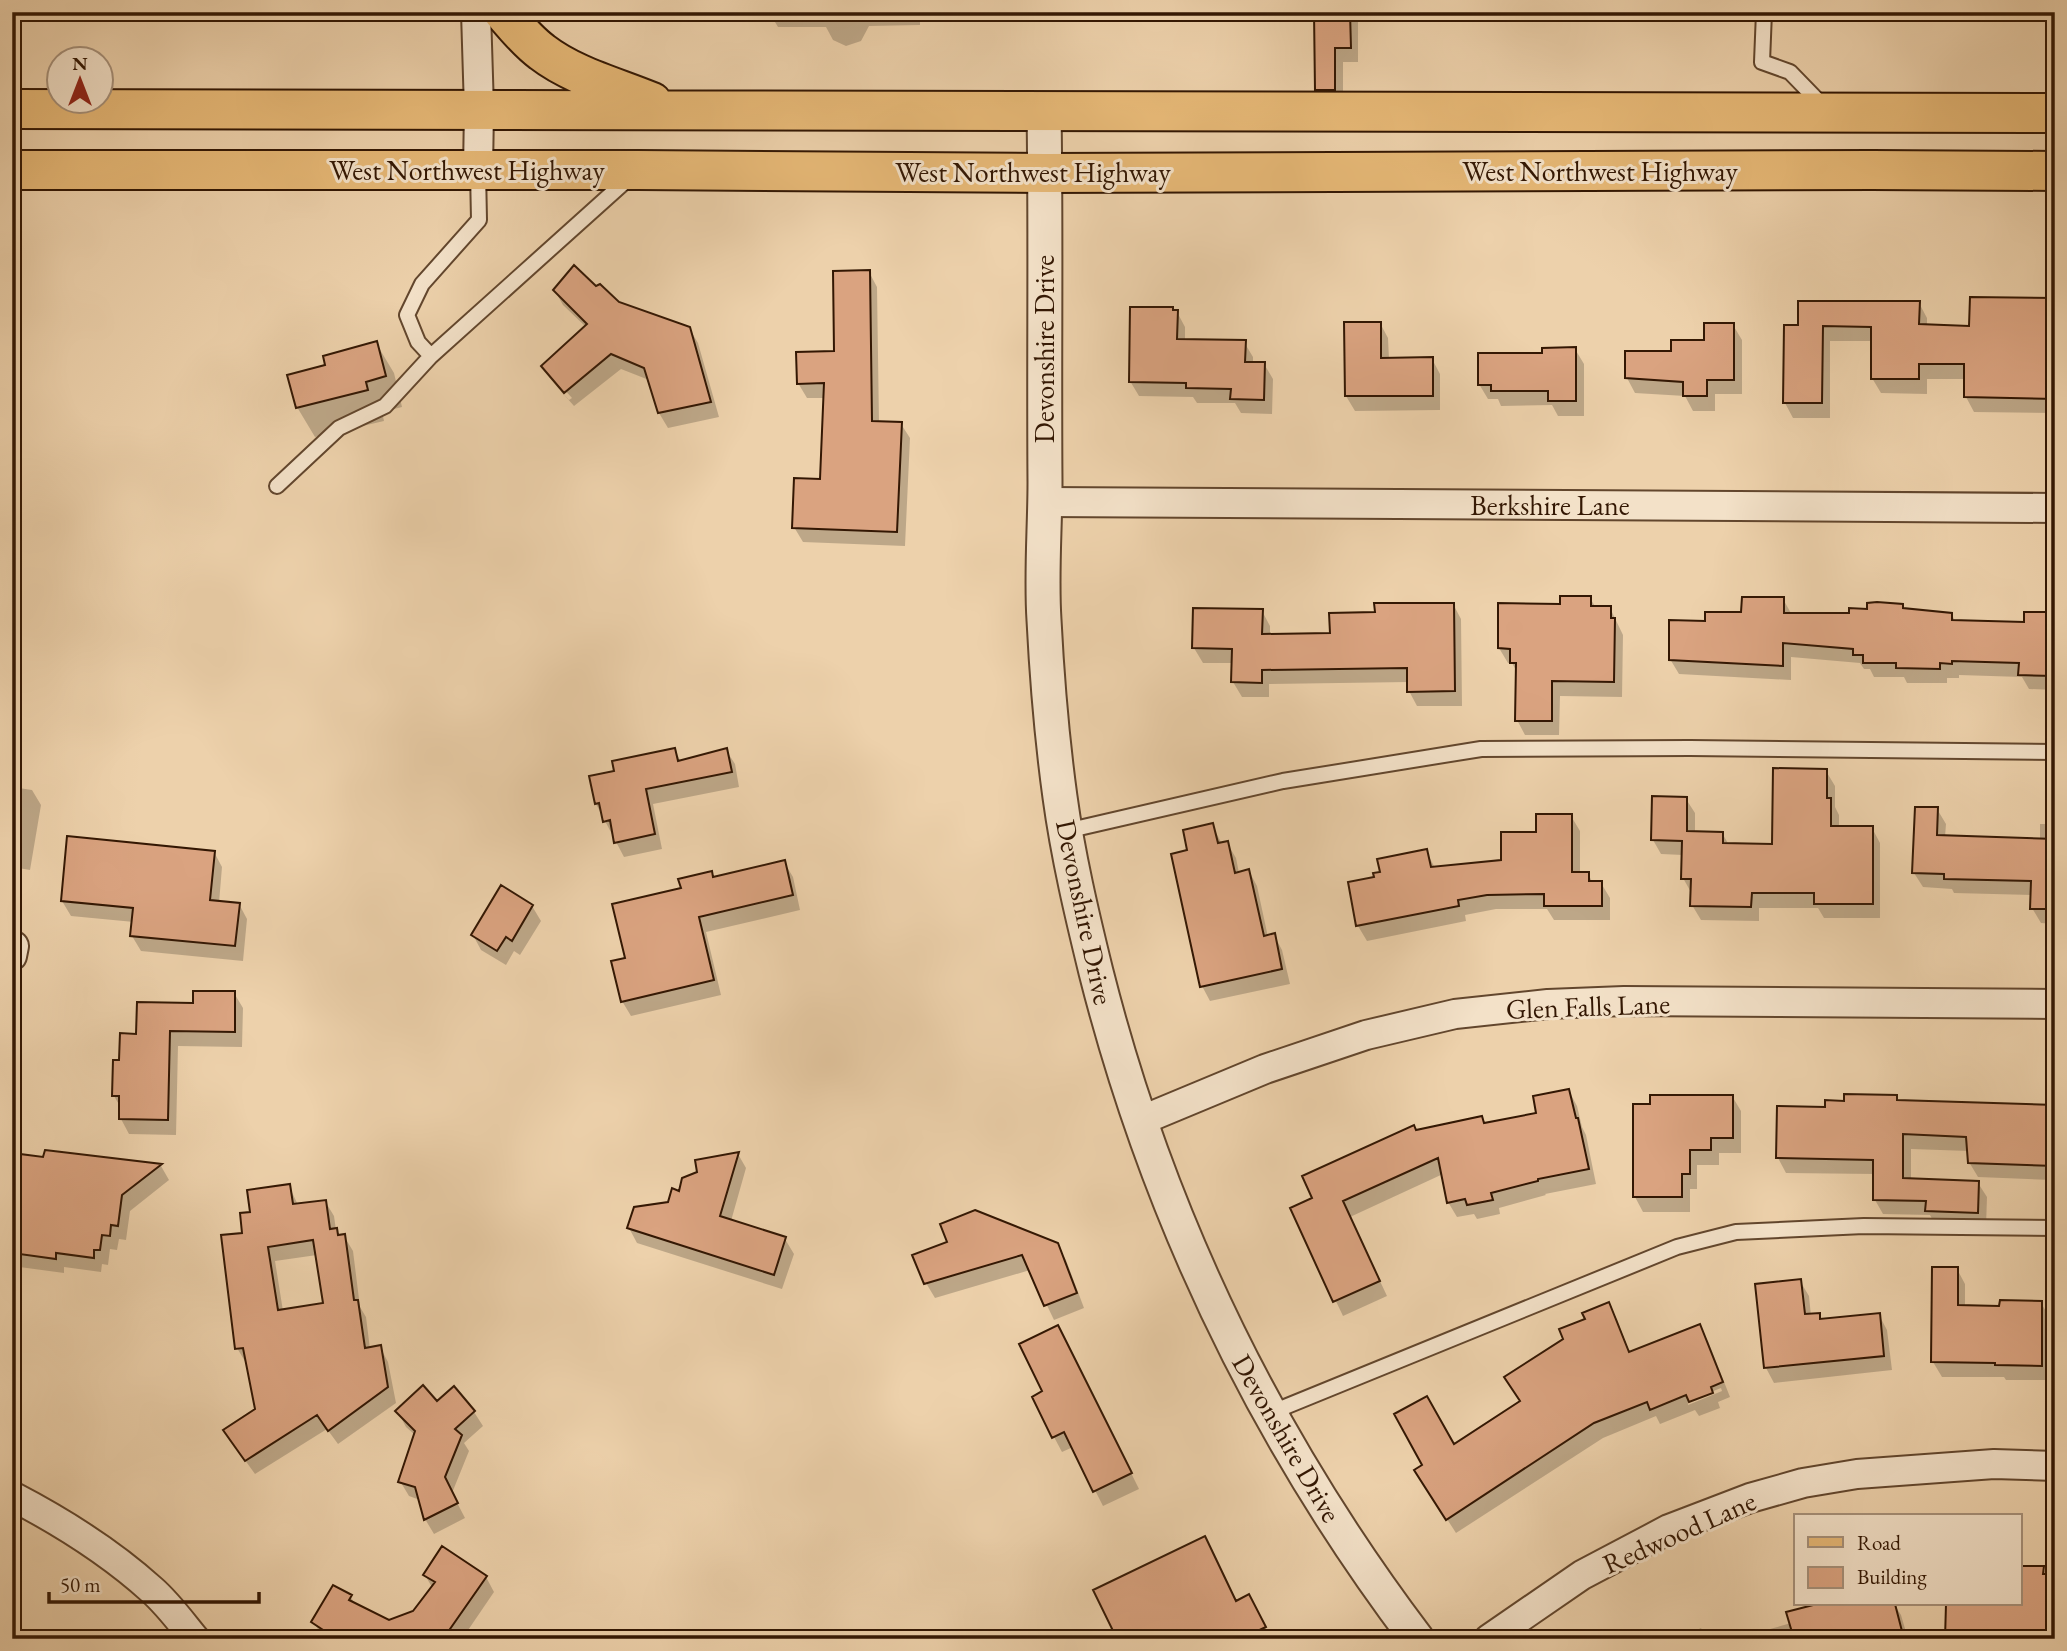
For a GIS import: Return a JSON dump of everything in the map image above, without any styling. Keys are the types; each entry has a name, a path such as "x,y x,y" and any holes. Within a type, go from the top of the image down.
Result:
{"main road":[{"path":"503,12 542,53 573,70 671,109"},
{"path":"12,109 2055,113"},
{"name":"West Northwest Highway","path":"12,170 1045,173 2055,171"}],"street":[{"path":"476,12 478,170"},
{"name":"Devonshire Drive","path":"1044,110 1043,614 1060,798 1083,918 1111,1031 1140,1121 1158,1173 1220,1318 1269,1413 1331,1517 1417,1639"},
{"name":"Berkshire Lane","path":"1045,502 2055,508"},
{"name":"Glen Falls Lane","path":"1140,1121 1265,1069 1366,1035 1455,1014 1548,1003 1624,1001 2055,1004"},
{"name":"Redwood Lane","path":"1489,1639 1582,1574 1669,1530 1750,1498 1803,1483 1857,1474 1994,1464 2055,1465"},
{"path":"12,1496 103,1549 153,1591 195,1639"}],"lane":[{"path":"1764,12 1762,62 1790,72 1829,112"},
{"path":"431,356 418,342 407,315 422,284 479,220 478,170"},
{"path":"277,486 339,428 385,406 431,356 639,170"},
{"path":"1066,831 1283,781 1481,749 2055,752"},
{"path":"1269,1413 1677,1247 1736,1232 1864,1226 2055,1228"}],"building":[{"path":"1314,12 1350,12 1351,48 1335,48 1335,90 1315,90"},
{"path":"574,265 596,286 600,284 619,302 690,327 711,402 658,413 644,368 611,354 564,393 541,366 587,324 553,290"},
{"path":"870,270 872,421 902,422 897,532 792,528 794,478 820,479 824,383 797,384 796,352 834,351 833,271"},
{"path":"1970,297 2055,298 2055,399 1964,397 1964,364 1919,364 1919,379 1871,379 1871,327 1823,326 1822,403 1783,403 1784,325 1798,325 1798,301 1920,301 1919,324 1969,326"},
{"path":"1130,307 1173,307 1173,310 1178,310 1177,339 1246,340 1245,362 1265,362 1264,400 1230,399 1231,389 1186,388 1186,383 1129,382"},
{"path":"1344,322 1381,322 1381,358 1433,357 1433,396 1345,396"},
{"path":"1704,323 1734,323 1734,380 1707,380 1707,396 1683,396 1683,382 1625,378 1625,351 1671,351 1671,340 1704,340"},
{"path":"377,341 386,376 366,382 368,390 296,408 287,375 325,365 323,356"},
{"path":"1576,347 1576,401 1548,401 1548,391 1491,391 1491,385 1478,385 1478,353 1542,353 1542,348"},
{"path":"1560,596 1591,596 1591,606 1611,606 1611,618 1615,618 1614,682 1552,681 1552,721 1515,721 1516,663 1510,663 1510,649 1498,648 1498,603 1560,604"},
{"path":"1742,597 1784,597 1784,613 1849,613 1849,608 1867,609 1867,603 1877,602 1903,604 1903,608 1952,613 1952,620 2024,622 2024,612 2055,612 2054,676 2018,675 2019,663 1952,661 1952,664 1940,663 1940,669 1896,668 1896,663 1863,663 1863,655 1853,655 1853,649 1783,643 1783,666 1669,660 1669,620 1705,621 1705,612 1741,612"},
{"path":"1374,603 1454,603 1455,691 1407,692 1407,668 1262,670 1262,683 1231,682 1232,649 1192,648 1193,608 1263,609 1262,634 1330,633 1329,613 1375,612"},
{"path":"675,748 678,761 727,748 732,772 646,789 655,834 614,843 610,820 603,822 599,803 595,804 589,776 614,771 612,761"},
{"path":"1773,768 1827,769 1831,826 1873,826 1873,904 1814,904 1814,893 1752,893 1751,907 1690,906 1691,879 1681,879 1682,841 1651,840 1652,796 1687,797 1687,831 1723,832 1723,843 1772,844"},
{"path":"1915,807 1938,807 1937,835 2055,839 2055,909 2030,909 2031,881 1944,879 1944,874 1912,873"},
{"path":"1536,814 1572,814 1572,872 1589,872 1589,881 1602,881 1602,906 1544,906 1544,894 1487,895 1458,900 1459,906 1356,926 1348,882 1374,877 1373,873 1380,872 1377,859 1427,849 1431,867 1501,860 1501,832 1536,832"},
{"path":"1213,823 1218,843 1228,841 1235,873 1249,869 1264,936 1275,933 1282,969 1200,987 1171,854 1187,850 1183,830"},
{"path":"67,836 215,851 210,900 240,903 235,946 130,936 133,908 61,901"},
{"path":"785,860 793,895 699,917 714,980 621,1002 611,961 625,958 612,904 681,888 678,879 712,871 713,877"},
{"path":"501,885 533,905 512,941 506,937 497,951 471,935"},
{"path":"193,991 235,991 235,1032 170,1031 168,1120 119,1119 119,1096 112,1096 113,1060 119,1060 120,1033 136,1034 137,1002 193,1003"},
{"path":"1569,1089 1589,1169 1538,1179 1491,1193 1493,1200 1467,1205 1465,1199 1447,1203 1438,1158 1343,1201 1380,1281 1333,1302 1290,1208 1312,1198 1302,1176 1414,1125 1416,1130 1482,1116 1484,1123 1536,1113 1533,1096"},
{"path":"1844,1094 1897,1095 1897,1100 2055,1105 2055,1166 1968,1163 1966,1137 1903,1134 1903,1178 1979,1181 1978,1213 1925,1211 1926,1201 1873,1200 1873,1160 1776,1158 1777,1106 1825,1107 1825,1100 1844,1101"},
{"path":"1650,1095 1733,1095 1733,1138 1711,1138 1711,1150 1690,1150 1690,1174 1682,1174 1682,1197 1633,1197 1633,1104 1650,1104"},
{"path":"45,1150 162,1164 122,1195 118,1226 111,1225 110,1236 102,1235 100,1250 94,1250 94,1258 56,1253 56,1259 12,1253 12,1153 43,1157"},
{"path":"739,1152 720,1216 786,1237 774,1275 627,1228 634,1207 668,1202 672,1188 679,1191 682,1178 697,1172 695,1160"},
{"path":"290,1184 293,1204 326,1200 330,1229 337,1228 338,1235 345,1234 354,1300 358,1300 365,1348 381,1345 388,1387 328,1431 317,1415 245,1461 223,1430 255,1409 243,1348 235,1349 221,1235 242,1233 240,1213 250,1212 247,1190","holes":["313,1240 323,1303 278,1310 268,1247"]},
{"path":"975,1210 1058,1243 1077,1293 1044,1306 1022,1255 924,1284 912,1255 947,1242 940,1224"},
{"path":"1932,1267 1958,1267 1958,1305 1999,1306 2000,1300 2042,1301 2042,1366 1931,1362"},
{"path":"1801,1279 1805,1314 1820,1313 1820,1319 1880,1313 1884,1356 1764,1368 1755,1284"},
{"path":"1609,1302 1629,1352 1700,1324 1723,1382 1711,1387 1713,1393 1689,1402 1686,1395 1650,1410 1647,1402 1594,1423 1446,1520 1414,1470 1422,1465 1394,1414 1427,1396 1454,1444 1520,1401 1504,1377 1563,1339 1559,1329 1585,1319 1582,1313"},
{"path":"1058,1325 1132,1473 1093,1492 1064,1432 1052,1438 1032,1397 1042,1391 1019,1344"},
{"path":"423,1385 437,1401 454,1386 475,1411 455,1429 462,1435 445,1477 458,1503 424,1520 415,1487 398,1482 415,1431 395,1411"},
{"path":"1205,1536 1236,1601 1249,1594 1266,1627 1240,1639 1117,1639 1093,1590"},
{"path":"442,1546 487,1576 443,1639 337,1639 311,1622 333,1585 352,1595 349,1600 389,1620 413,1611 435,1582 423,1575"},
{"path":"2022,1566 2044,1566 2043,1574 2055,1574 2055,1631 2041,1631 2040,1639 1945,1639 1946,1606 2022,1606"},
{"path":"1809,1606 1896,1606 1903,1635 1892,1639 1794,1639 1786,1612"}]}
